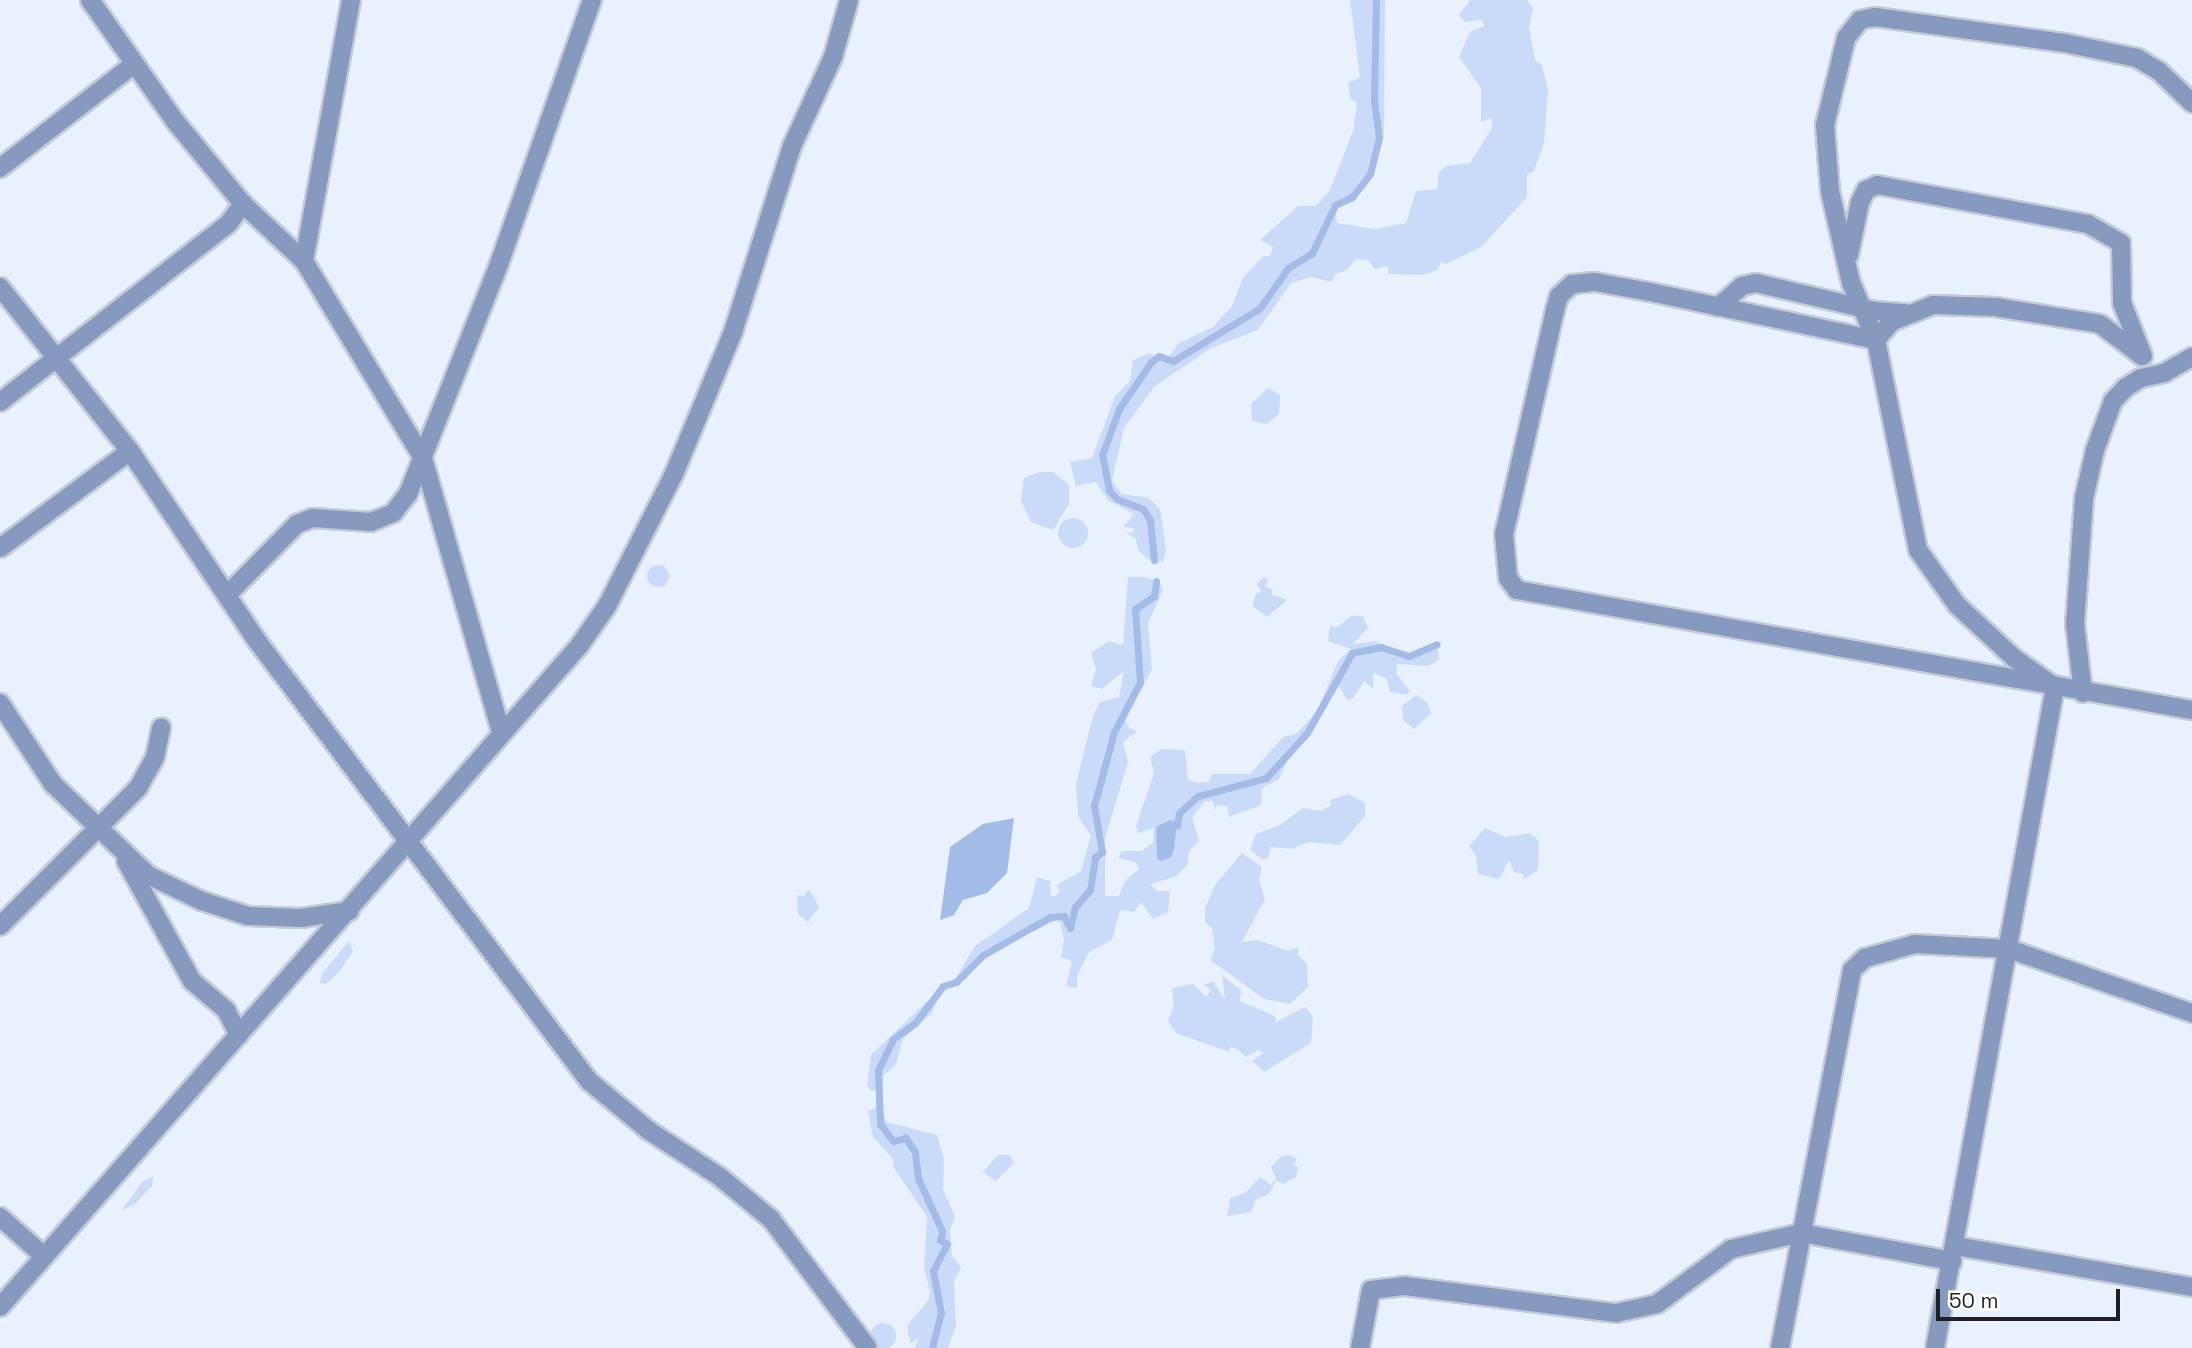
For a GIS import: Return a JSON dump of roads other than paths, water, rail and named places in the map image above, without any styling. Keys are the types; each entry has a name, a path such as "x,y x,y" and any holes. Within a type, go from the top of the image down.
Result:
{"street":[{"path":"90,0 134,64 243,204 304,261 423,458 501,732"},
{"path":"304,261 351,0"},
{"path":"227,595 298,524 313,518 371,522 393,513 408,494 499,264 592,0"},
{"path":"0,1307 408,844 501,732 579,646 600,616 674,474 733,332 792,146 833,57 849,0"},
{"path":"2055,687 2014,658 1958,605 1918,550 1876,340 1866,309 1851,283 1830,191 1825,125 1846,38 1860,20 1875,16 2064,43 2137,58 2159,71 2192,103"},
{"path":"0,168 134,64"},
{"path":"1848,262 1860,202 1866,190 1877,185 2088,224 2121,243 2122,303 2143,356"},
{"path":"0,402 229,223 243,204"},
{"path":"1876,340 1595,282 1572,284 1559,296 1504,534 1508,578 1517,590 2084,693 2192,710"},
{"path":"1718,307 1742,286 1756,283 1866,309 1906,313"},
{"path":"0,287 130,451 227,595 408,844 589,1081 648,1130 720,1177 771,1219 867,1348"},
{"path":"1876,340 1891,322 1906,313 1933,305 1995,307 2100,324 2164,373"},
{"path":"2084,693 2075,624 2084,498 2095,450 2113,401 2141,378 2164,373 2192,357"},
{"path":"0,548 130,451"},
{"path":"1936,1348 2055,687"},
{"path":"0,703 53,784 98,831 148,874 202,901 248,916 301,918 349,911"},
{"path":"0,926 98,831 147,775 161,728"},
{"path":"121,851 192,981 226,1010 239,1035"},
{"path":"1780,1348 1852,970 1881,951 1915,944 2009,949 2192,1013"},
{"path":"0,1217 44,1256"},
{"path":"1360,1348 1371,1290 1405,1286 1616,1313 1657,1304 1731,1249 1801,1233 2192,1287"}],"waterway":[{"path":"1154,560 1150,520 1143,509 1117,499 1109,490 1102,455 1119,409 1151,362 1159,356 1173,361 1260,308 1288,268 1312,253 1335,205 1352,197 1370,174 1379,137 1374,101 1376,0"},
{"path":"932,1348 941,1313 933,1271 947,1244 940,1240 942,1231 918,1178 915,1152 906,1138 893,1141 880,1124 878,1070 893,1039 915,1023 943,986 956,982 983,955 1050,917 1064,916 1070,928 1075,907 1090,890 1095,857 1102,852 1094,806 1114,732 1140,682 1135,609 1154,596 1156,581"},
{"path":"1177,826 1179,813 1198,796 1266,778 1307,733 1352,653 1381,647 1409,656 1437,644"}]}
